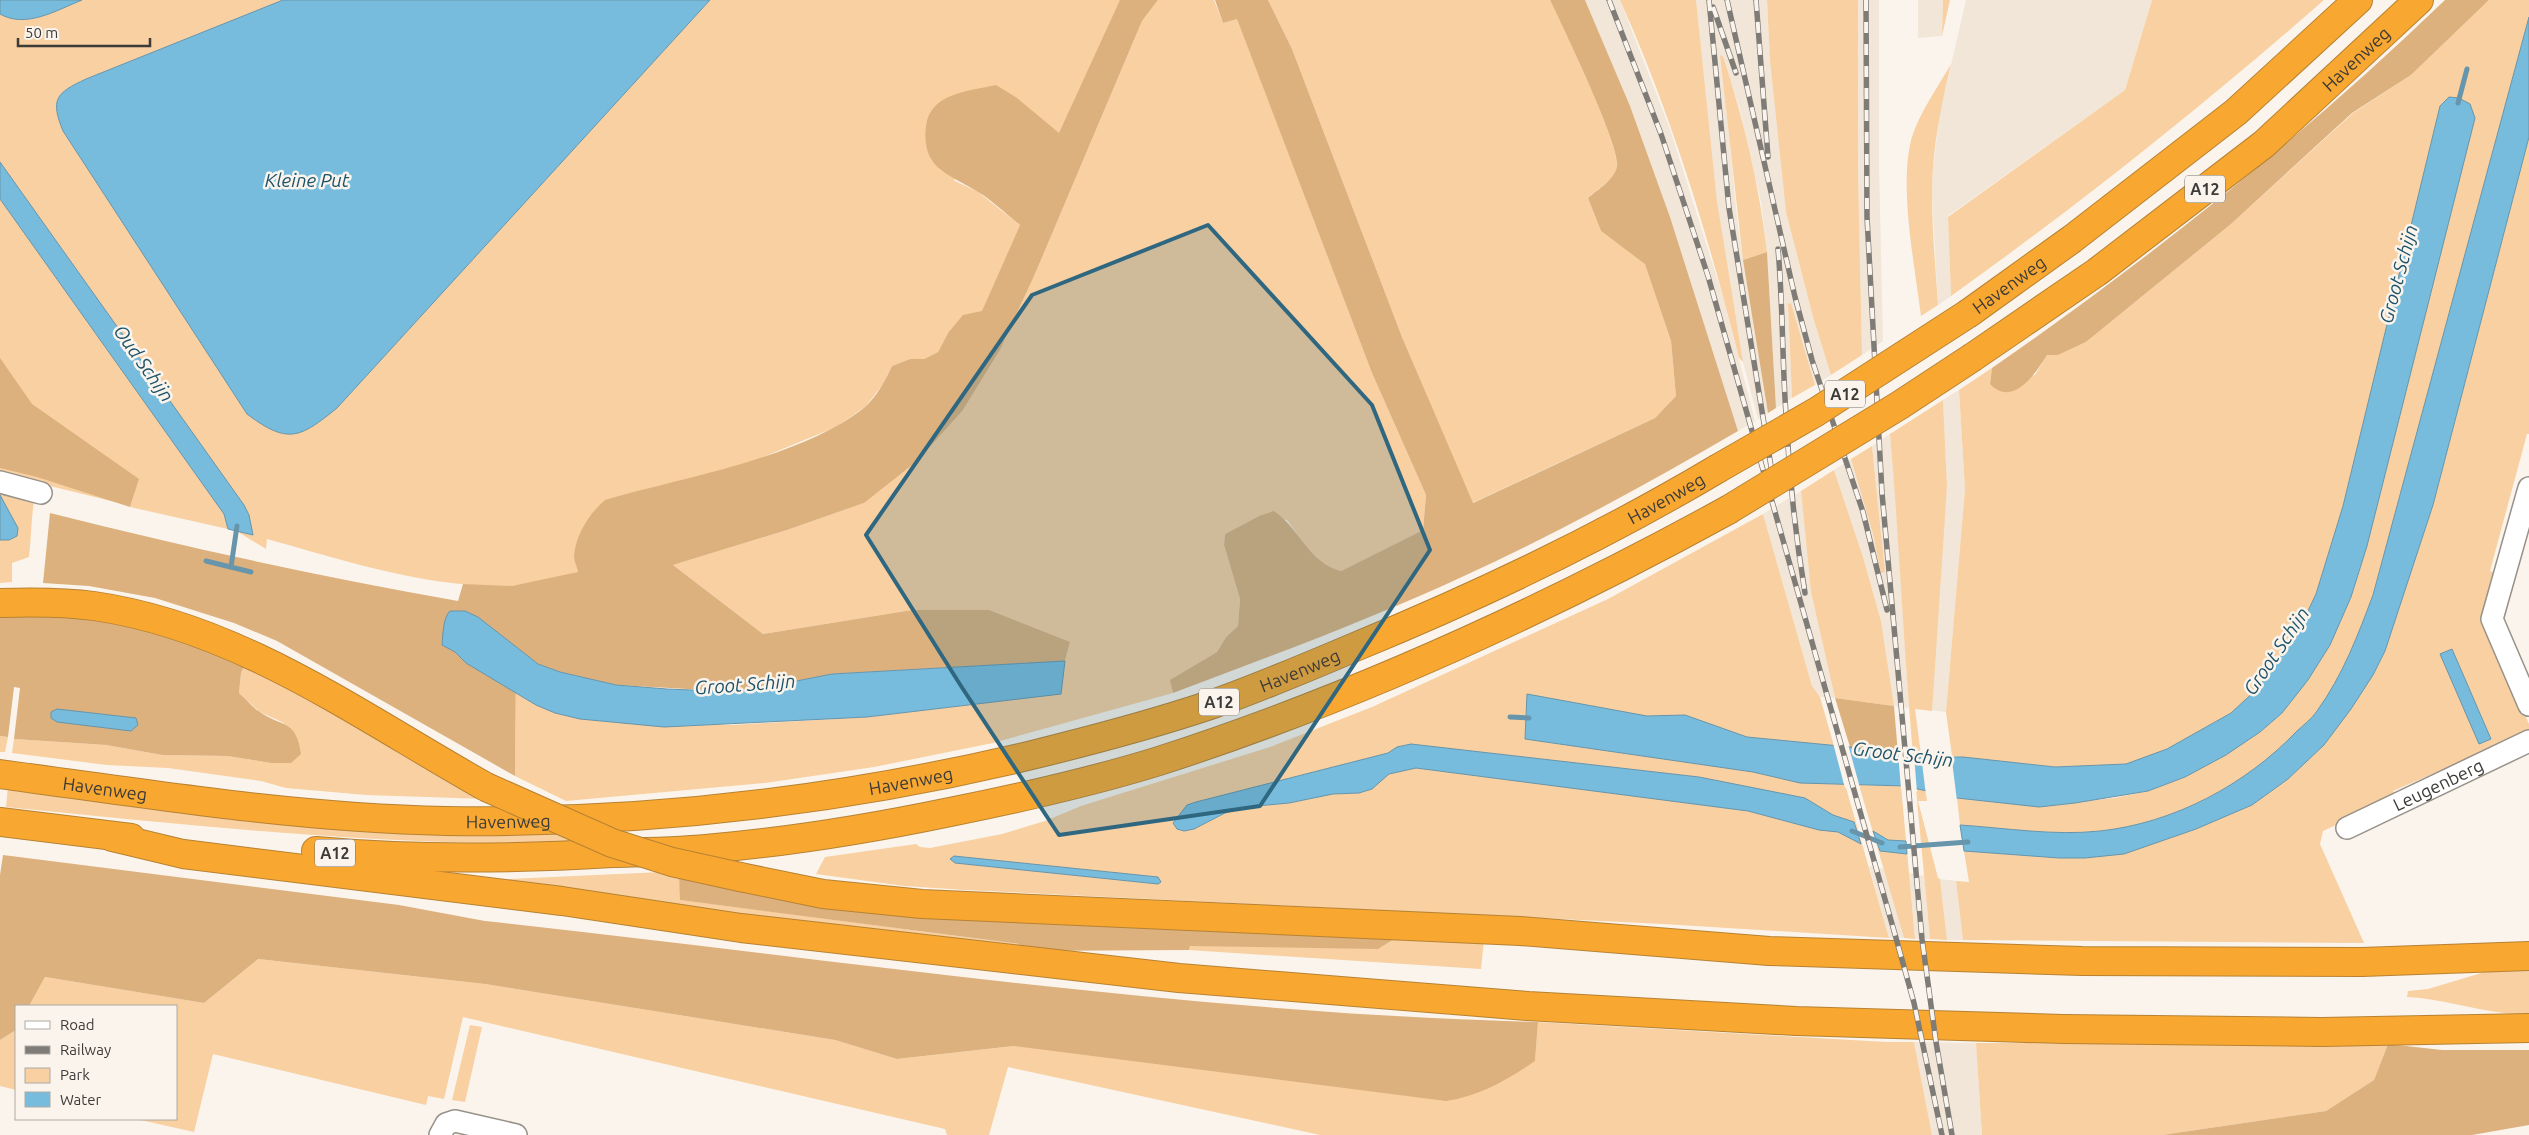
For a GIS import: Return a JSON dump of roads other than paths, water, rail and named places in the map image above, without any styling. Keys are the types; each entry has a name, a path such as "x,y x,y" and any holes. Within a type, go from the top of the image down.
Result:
{"highway":[{"name":"Havenweg","path":"0,774 150,796 373,817 446,821 614,818 719,810 898,784 1067,746 1222,700 1442,611 1601,534 1816,412 1969,313 2072,239 2236,112 2358,0"},
{"name":"Havenweg","path":"112,837 368,856 530,858 714,849 822,835 1004,801 1156,762 1306,709 1456,648 1540,608 1728,510 1900,405 2097,272 2264,144 2419,0"},
{"path":"6,602 42,602 94,606 134,615 200,634 244,651 295,676 486,787 612,843 672,862 823,894 922,904 1520,931 1769,951 2082,961 2362,962 2529,956"},
{"name":"A12","path":"0,822 112,837"},
{"path":"112,837 183,854 552,900 741,928 1179,978 1518,1005 1796,1021 2063,1029 2322,1032 2529,1028"}],"street":[{"path":"0,482 41,493"},
{"path":"2529,488 2492,619 2529,705"},
{"name":"Leugenberg","path":"2347,828 2529,741"},
{"path":"440,1135 446,1124 455,1122 516,1135"}],"water":[{"path":"0,0 82,0 52,13 20,20 0,14"},
{"name":"Kleine Put","path":"283,0 710,0 337,408 313,426 294,434 284,434 273,430 247,414 63,131 57,111 58,98 62,93 86,79"},
{"path":"2529,17 2529,137 2433,505 2385,651 2373,675 2351,709 2324,745 2288,779 2252,805 2196,829 2124,854 2085,858 2059,858 1964,851 1960,825 2065,833 2100,831 2128,827 2155,820 2181,810 2231,785 2254,769 2276,751 2317,711 2335,683 2356,640 2373,595"},
{"path":"2449,97 2459,98 2470,104 2475,118 2367,546 2351,597 2330,645 2308,680 2282,713 2260,732 2226,755 2185,777 2148,791 2039,807 1957,798 1905,786 1800,783 1753,772 1525,739 1527,694 1647,716 1685,715 1747,737 1850,747 1914,757 1963,757 2055,767 2126,764 2167,749 2231,713 2258,688 2298,632 2316,594 2343,506 2440,106"},
{"path":"0,162 244,505 249,515 253,535 228,529 224,514 0,199"},
{"path":"0,495 18,528 17,536 9,540 0,540"},
{"path":"450,611 465,611 478,617 538,664 560,672 616,685 741,692 832,674 1065,661 1061,694 867,717 664,727 580,719 555,713 536,705 466,663 455,652 442,645 445,622"},
{"path":"2452,649 2491,739 2479,744 2440,654"},
{"path":"57,709 136,718 138,725 131,731 57,722 51,718 51,712"},
{"path":"1411,744 1699,777 1805,798 1833,815 1854,822 1861,844 1838,832 1819,830 1748,811 1416,768 1389,774 1372,789 1359,793 1333,794 1289,803 1246,807 1225,813 1194,829 1184,831 1177,829 1173,823 1187,805 1196,802 1388,753 1397,747"},
{"path":"1873,831 1888,840 1906,841 1907,854 1880,851"},
{"path":"954,856 1158,877 1161,882 1158,884 955,863 950,859"}],"waterway":[{"name":"Groot Schijn","path":"2458,103 2467,69"},
{"name":"Oud Schijn","path":"231,567 237,526"},
{"name":"Oud Schijn","path":"206,561 251,572"},
{"name":"Groot Schijn","path":"1510,717 1529,718"},
{"path":"1852,831 1882,843"},
{"path":"1900,847 1968,842"}],"railway":[{"path":"1609,0 1661,134 1708,276 1914,1003 1942,1135"},
{"path":"1709,0 1729,208 1774,485"},
{"path":"1727,0 1795,297 1812,360 1863,512 1887,610"},
{"path":"1756,0 1768,157"},
{"path":"1866,0 1867,217 1882,493 1922,939 1936,1042 1952,1135"},
{"path":"1713,7 1736,73"},
{"path":"1778,249 1789,459 1795,526 1805,593"}]}
